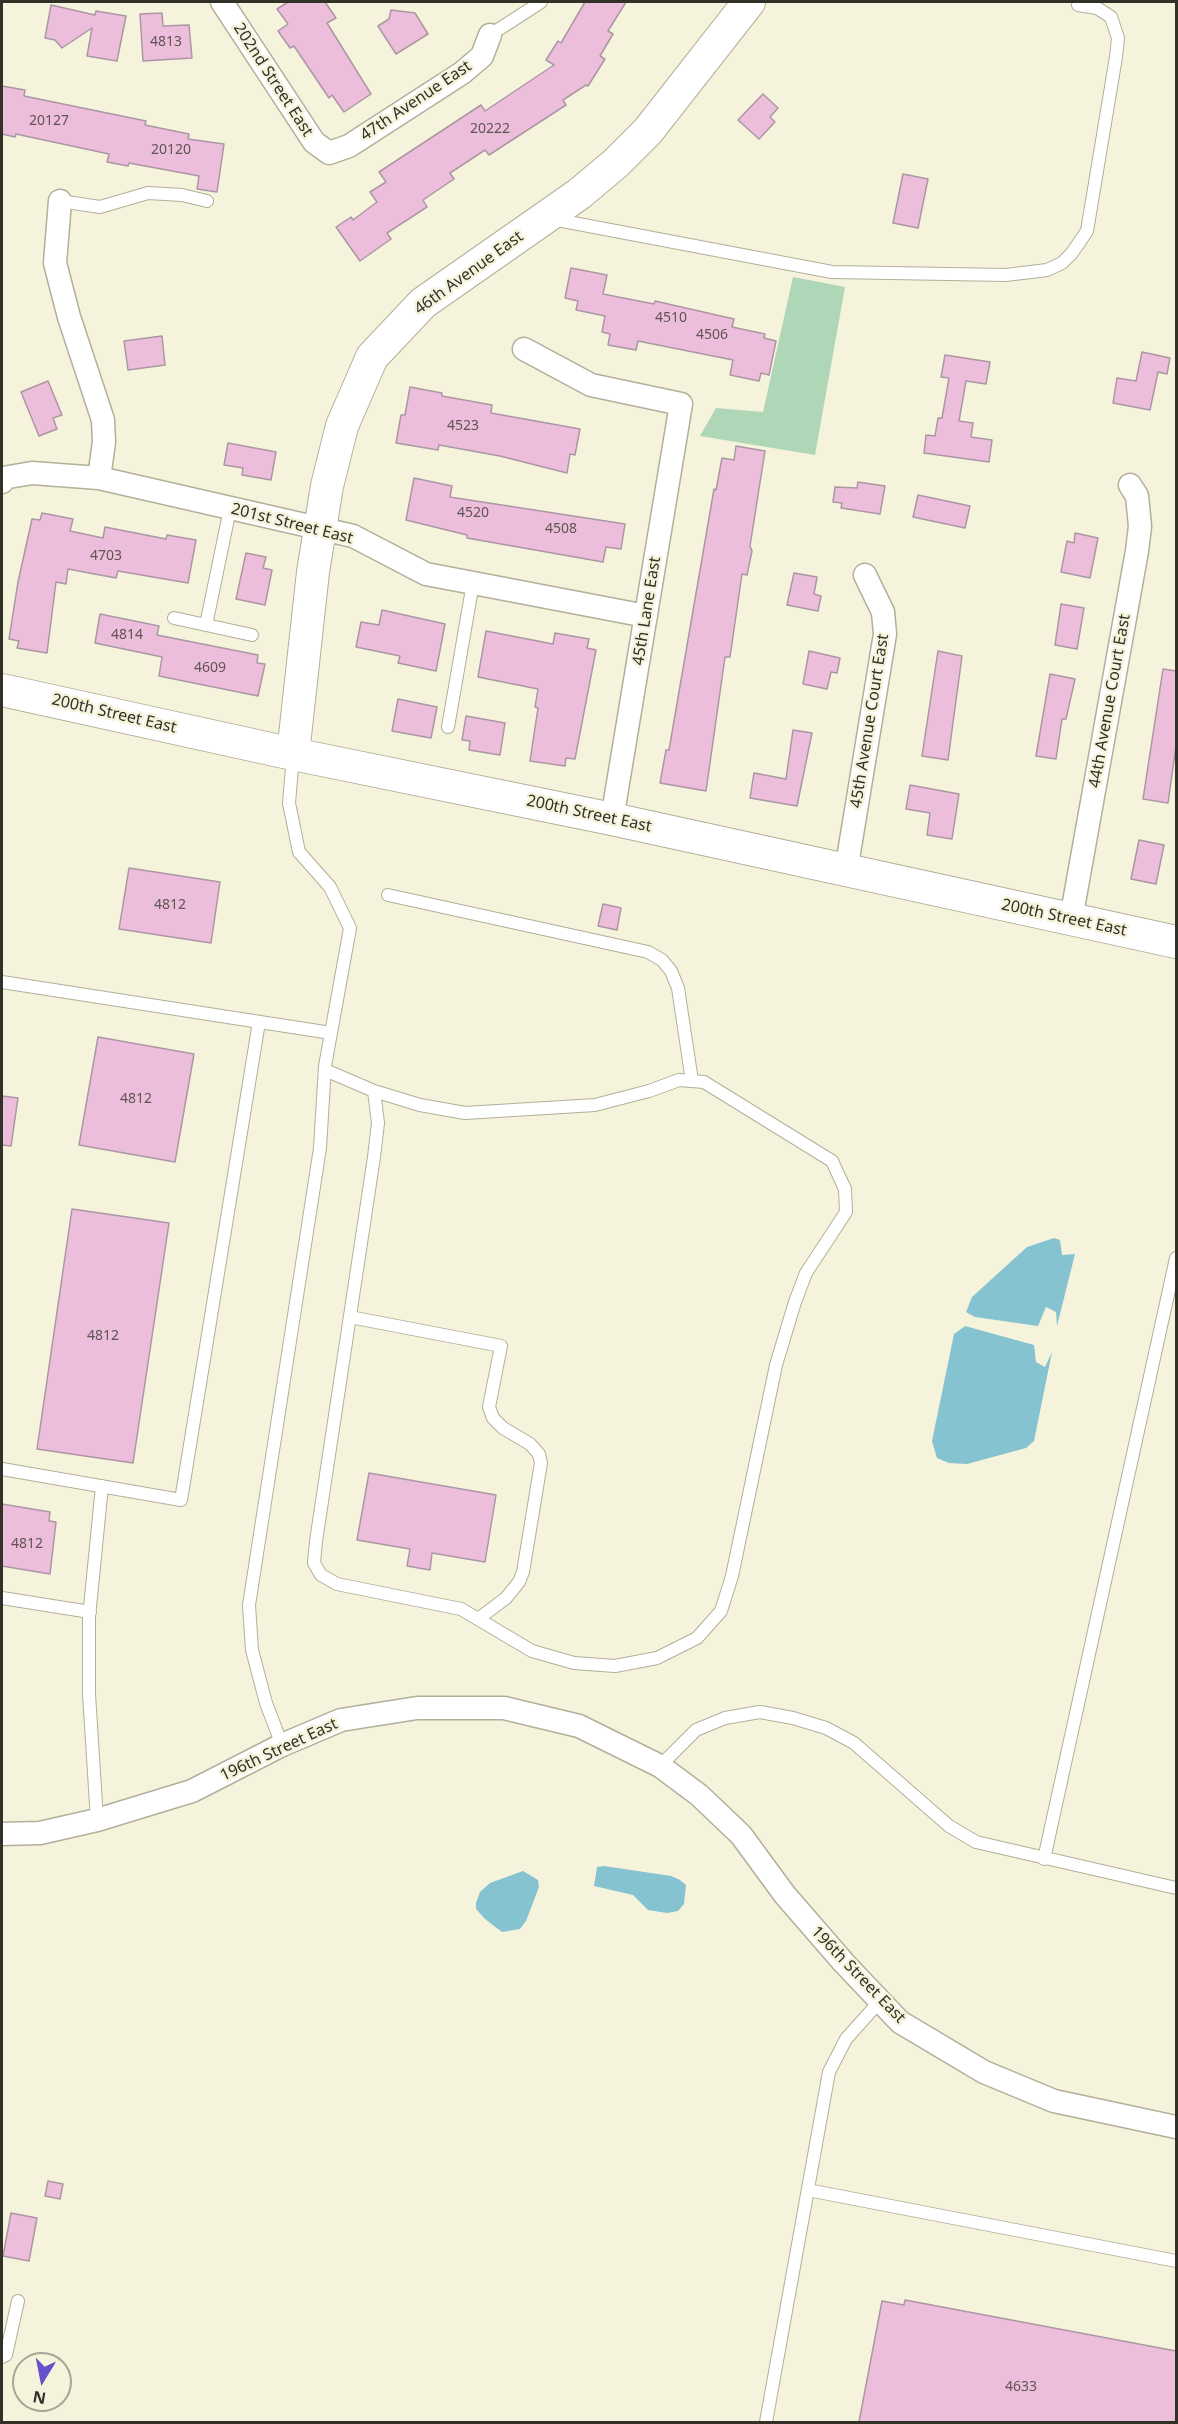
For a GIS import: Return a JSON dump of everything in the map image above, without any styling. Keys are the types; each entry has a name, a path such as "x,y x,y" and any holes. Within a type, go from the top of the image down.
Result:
{"street":[{"name":"202nd Street East","path":"222,2 314,142 329,153"},
{"name":"46th Avenue East","path":"293,754 327,486 342,426 372,357 423,303 545,218 616,163 648,131 742,4"},
{"name":"47th Avenue East","path":"329,153 349,146 462,73 482,56 490,35"},
{"path":"60,201 55,263 69,317 103,420 104,442 99,478"},
{"name":"45th Lane East","path":"524,349 591,385 681,404 612,819"},
{"name":"201st Street East","path":"2,480 33,473 99,478 353,536 426,574 646,616"},
{"name":"44th Avenue Court East","path":"1071,919 1137,551 1140,526 1137,496 1130,484"},
{"name":"45th Avenue Court East","path":"846,871 885,634 883,612 865,575"},
{"name":"200th Street East","path":"2,690 293,754 612,819 1176,942"},
{"name":"196th Street East","path":"2,1834 40,1833 97,1820 192,1791 282,1745 341,1720 417,1708 504,1708 579,1726 660,1766 699,1795 741,1835 785,1895 900,2022 994,2076 1053,2101 1176,2127"}],"lane":[{"path":"490,35 541,2"},
{"path":"545,218 832,272 1006,275 1047,270 1062,263 1072,253 1086,231 1116,57 1118,38 1111,17 1097,8 1078,5"},
{"path":"60,201 100,207 148,194 182,195 207,201"},
{"path":"206,625 230,509"},
{"path":"448,727 473,583"},
{"path":"174,618 252,635"},
{"path":"282,1745 266,1703 252,1650 249,1605 320,1148 325,1070 350,928 330,887 299,852 289,803 293,754"},
{"path":"388,895 648,952 662,960 671,971 678,988 692,1081"},
{"path":"2,982 331,1033"},
{"path":"2,1469 182,1500 259,1022"},
{"path":"325,1070 374,1091 420,1105 465,1113 595,1105 649,1091 678,1080 704,1082 832,1161 845,1189 846,1212 806,1274 776,1365 732,1576 721,1611 698,1638 657,1658 615,1666 574,1663 532,1651 461,1610 337,1584 321,1575 314,1563 378,1123 374,1091"},
{"path":"1044,1859 1176,1258"},
{"path":"350,1317 501,1346 489,1407 494,1418 503,1428 530,1444 539,1454 541,1464 523,1572 519,1582 506,1598 478,1619"},
{"path":"97,1820 89,1694 90,1612 102,1486"},
{"path":"2,1598 90,1612"},
{"path":"660,1766 696,1730 725,1718 760,1712 793,1718 826,1728 855,1743 949,1826 976,1842 1176,1888"},
{"path":"766,2422 829,2072 846,2039 880,2001"},
{"path":"808,2190 1176,2261"},
{"path":"2,2357 6,2355 18,2301"}],"green space":[{"path":"793,277 845,287 815,455 700,436 716,408 763,412"}],"water":[{"path":"1054,1238 1060,1240 1062,1255 1075,1254 1057,1326 1056,1312 1046,1307 1038,1326 975,1317 966,1312 972,1297 1027,1247"},
{"path":"965,1326 1034,1345 1036,1362 1045,1367 1052,1352 1034,1441 1026,1448 967,1464 949,1463 937,1458 932,1441 954,1334"},
{"path":"604,1866 671,1876 680,1880 686,1885 684,1904 678,1911 667,1913 648,1910 633,1895 594,1886 597,1867"},
{"path":"523,1871 538,1880 539,1887 526,1921 520,1929 502,1932 476,1909 476,1903 480,1892 490,1883"}],"building":[{"path":"288,2 325,2 336,18 327,23 371,94 344,112 332,95 329,98 294,46 290,48 278,31 288,24 277,9"},
{"path":"585,2 626,2 608,31 613,34 600,56 605,59 588,86 586,85 563,100 566,105 489,155 485,150 450,173 454,179 423,200 427,207 387,233 391,239 360,261 336,227 351,217 353,220 377,202 370,192 386,182 379,172 481,105 485,111 554,65 546,60 558,41 561,43"},
{"path":"51,5 95,15 96,11 126,16 117,61 87,56 92,28 62,48 55,40 45,38"},
{"path":"391,10 415,13 428,34 396,54 378,26 389,19"},
{"path":"162,13 163,26 189,25 192,58 143,61 140,14"},
{"path":"2,86 25,90 24,96 146,121 145,125 189,134 188,139 224,144 217,192 197,189 199,176 129,163 128,166 107,162 109,154 16,134 15,137 2,134"},
{"path":"763,94 778,108 770,117 775,122 759,139 738,120"},
{"path":"903,174 928,179 918,228 893,223"},
{"path":"571,268 607,275 603,294 654,304 655,301 734,319 732,327 765,334 764,338 776,341 769,375 761,373 759,381 730,375 733,360 638,341 636,350 608,345 610,334 602,332 605,316 576,310 578,301 565,298"},
{"path":"162,336 165,365 128,370 124,341"},
{"path":"1142,352 1170,358 1167,374 1158,372 1150,410 1113,403 1117,378 1136,381"},
{"path":"945,355 990,362 986,384 966,381 959,421 973,423 971,437 992,440 989,462 924,453 926,435 935,436 938,418 942,418 949,378 941,377"},
{"path":"48,381 62,415 53,418 57,429 39,436 21,392"},
{"path":"410,387 442,393 442,396 492,405 491,413 580,429 575,455 570,454 567,473 500,456 439,445 438,450 396,443 401,415 405,415"},
{"path":"228,443 276,452 271,480 242,475 243,468 224,465"},
{"path":"736,446 765,451 750,546 752,551 747,575 742,574 730,657 725,657 706,791 660,783 666,750 669,750 714,489 716,490 722,458 734,460"},
{"path":"414,478 452,486 450,497 625,524 621,549 606,547 603,562 467,538 467,535 406,520"},
{"path":"858,482 885,486 880,514 841,508 842,503 833,502 835,487 857,488"},
{"path":"918,495 970,506 965,528 913,517"},
{"path":"42,513 73,519 70,531 103,538 105,527 166,539 167,535 196,540 188,583 118,571 116,578 68,569 66,584 56,582 47,653 17,648 19,641 9,639 18,582 32,519 40,520"},
{"path":"1075,533 1098,538 1090,578 1061,572 1067,541 1074,543"},
{"path":"246,553 266,557 263,568 272,570 265,605 236,599"},
{"path":"794,573 817,577 814,594 821,596 818,611 787,605"},
{"path":"1061,604 1084,608 1077,649 1055,645"},
{"path":"382,610 445,624 436,671 398,663 400,656 356,647 361,622 379,625"},
{"path":"100,614 159,626 157,635 258,655 257,663 265,664 258,696 159,676 162,657 95,643"},
{"path":"486,631 553,644 555,633 589,639 587,648 596,650 575,759 566,758 565,766 530,761 538,708 535,707 538,689 478,677"},
{"path":"809,651 840,658 837,673 831,672 827,689 803,684"},
{"path":"938,651 962,656 948,760 922,756"},
{"path":"1163,669 1176,671 1176,746 1168,803 1143,799"},
{"path":"1050,674 1075,679 1066,719 1062,719 1056,759 1036,756"},
{"path":"398,699 437,707 431,738 392,731"},
{"path":"466,716 505,723 500,755 469,750 470,741 462,740"},
{"path":"793,730 812,733 797,806 750,798 754,773 786,779"},
{"path":"910,785 959,794 952,839 927,835 930,813 906,809"},
{"path":"1139,840 1164,845 1156,884 1131,879"},
{"path":"129,868 220,882 211,943 119,929"},
{"path":"603,904 621,908 617,930 598,926"},
{"path":"98,1037 194,1054 175,1162 79,1145"},
{"path":"2,1096 18,1098 11,1146 2,1145"},
{"path":"72,1209 169,1223 133,1463 37,1449"},
{"path":"369,1473 496,1495 485,1562 432,1553 430,1570 407,1566 410,1549 357,1540"},
{"path":"2,1504 50,1512 49,1521 56,1522 50,1574 2,1566"},
{"path":"48,2181 63,2184 60,2199 45,2196"},
{"path":"11,2213 37,2218 29,2261 3,2256"},
{"path":"905,2300 1176,2351 1176,2422 859,2422 882,2301 904,2305"}]}
